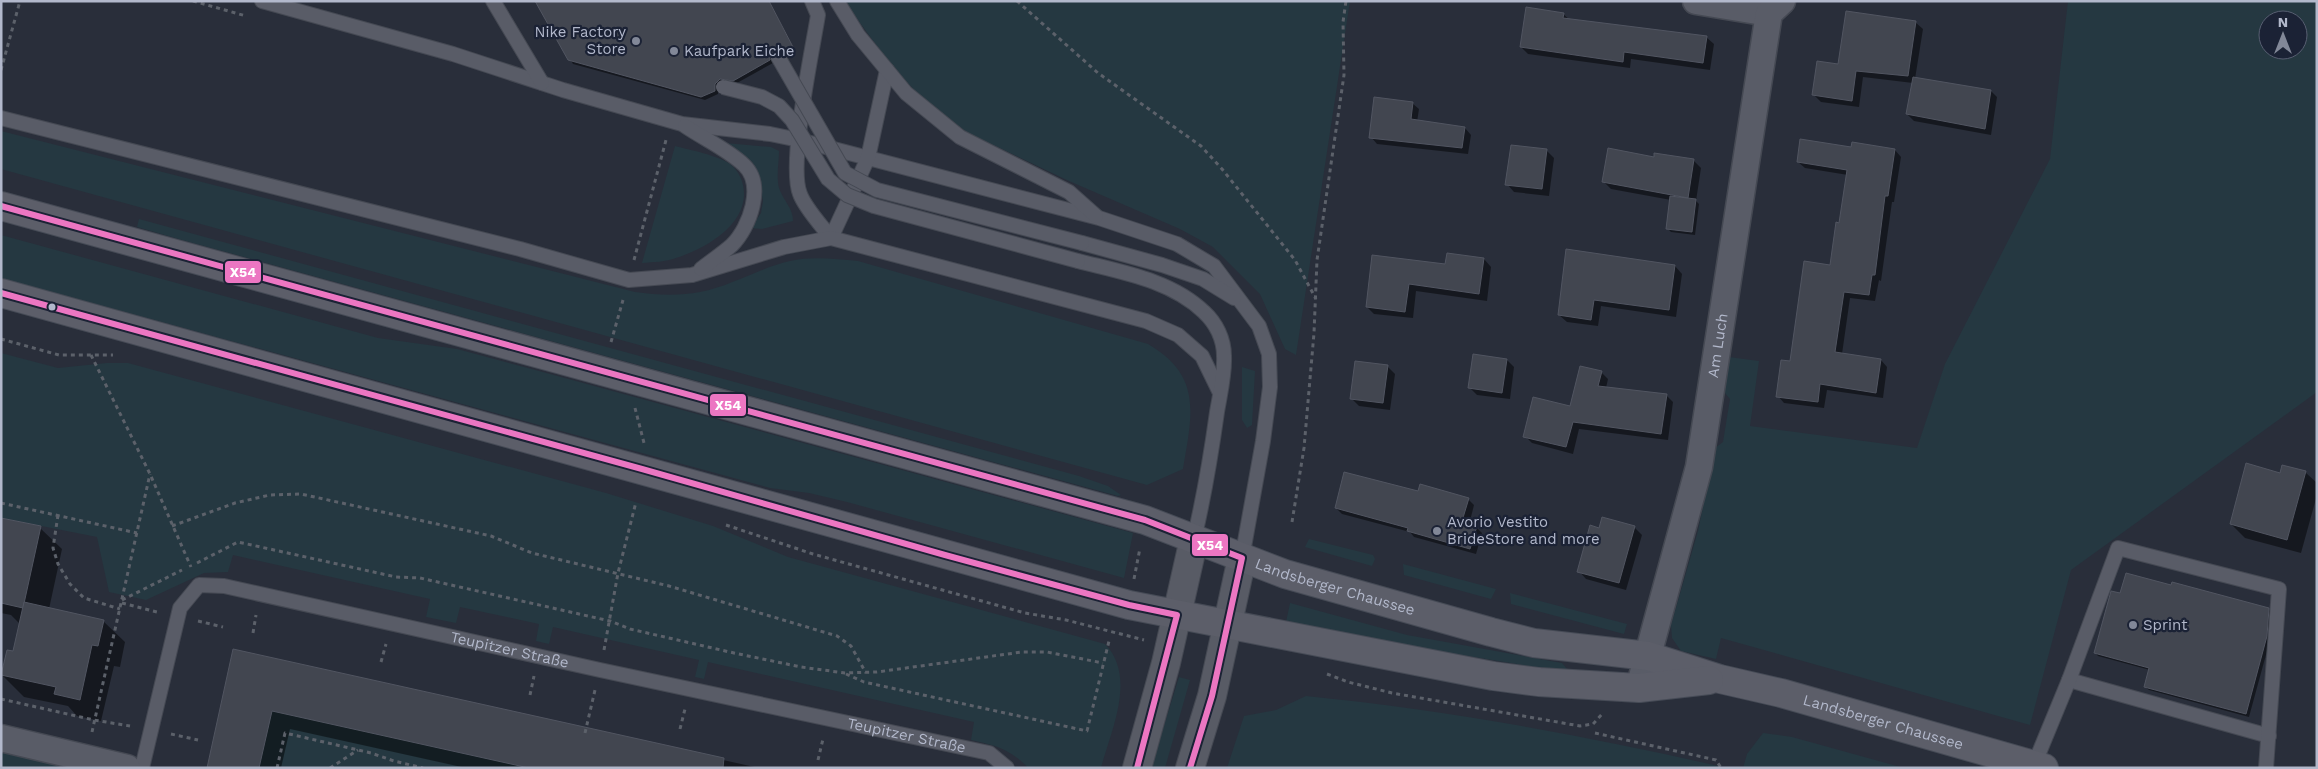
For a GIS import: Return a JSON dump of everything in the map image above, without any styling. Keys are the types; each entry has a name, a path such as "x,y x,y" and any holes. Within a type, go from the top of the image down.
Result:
{"main road":[{"name":"Landsberger Chaussee","path":"1,206 1122,514 1194,539 1239,569 1286,574 1534,643 1648,656 1720,679 1781,694 2039,766"},
{"name":"Landsberger Chaussee","path":"1,294 642,469 1129,605 1493,676 1539,682 1639,688 1720,679"},
{"path":"1137,768 1177,615 1194,539"},
{"path":"1190,768 1212,696 1239,569"}],"street":[{"path":"1696,1 1776,7"},
{"name":"Am Luch","path":"1639,688 1699,467 1776,7"},
{"path":"1,738 127,768"}],"lane":[{"path":"262,1 453,54 542,83 677,122 770,134 799,140 1099,218 1177,244 1214,266 1243,303 1258,326 1269,354 1270,387 1255,494 1239,569"},
{"path":"493,1 542,83"},
{"path":"812,1 818,15 799,140 796,175 800,195 831,238"},
{"path":"837,1 858,35 906,93 960,137 1069,192 1099,218"},
{"path":"776,55 845,173 877,190 1162,265 1203,279 1243,303"},
{"path":"831,238 868,158 887,70"},
{"path":"723,86 762,97 779,106 792,120 828,179 847,195 874,206 1141,278 1177,292 1204,312 1220,332 1224,355 1208,477 1194,539"},
{"path":"770,134 780,129 798,113 806,96"},
{"path":"1,118 494,243 629,280 692,275 784,247 831,238 1146,321 1178,335 1202,356 1220,393"},
{"path":"677,122 727,152 745,166 756,188 752,208 742,230 732,245 692,275"},
{"path":"2039,766 2118,548 2279,589 2266,768"},
{"path":"142,768 180,608 199,585"},
{"name":"Teupitzer Straße","path":"199,585 224,586 989,754 1007,768"},
{"path":"2069,680 2269,736"}],"path":[{"path":"1,70 20,1"},
{"path":"1017,1 1098,73 1201,146 1234,183 1294,260 1316,299"},
{"path":"1292,522 1304,448 1316,299 1317,260 1344,75 1343,22 1346,1"},
{"path":"611,342 677,122"},
{"path":"91,355 150,474 199,585"},
{"path":"632,399 643,434 644,447"},
{"path":"86,758 150,474"},
{"path":"172,526 235,503 270,495 301,494 491,536 532,553 618,573 837,636 851,646 866,672"},
{"path":"603,654 618,573 636,502"},
{"path":"1,503 138,534"},
{"path":"58,515 53,548 58,564 70,584 84,598 120,609"},
{"path":"122,600 238,542 396,577 420,578 610,621 630,629 734,653 845,674 864,682 1087,731 1109,641"},
{"path":"1134,580 1141,545"},
{"path":"1025,613 1066,620 1114,632"},
{"path":"198,621 223,627"},
{"path":"845,674 1022,652 1047,652 1103,663"},
{"path":"585,732 596,687"},
{"path":"1,699 94,720"},
{"path":"277,768 285,733 423,768"},
{"path":"1594,733 1716,760 1721,768"},
{"path":"330,768 358,750"}],"shaded area":[{"path":"844,1 1350,1 1296,355 1285,349 1260,294 1213,247 1180,229 1069,181 968,133 927,103 893,68"},
{"path":"2068,1 2317,1 2317,392 2071,570 2030,725 1721,638 1716,659 1681,651 1672,638 1671,625 1698,531 1715,448 1723,442 1730,399 1724,392 1729,357 1759,361 1750,426 1917,448 1945,364 2050,159"},
{"path":"1,131 635,292 668,295 700,292 723,286 767,268 798,259 824,258 858,261 1148,344 1166,356 1178,369 1186,383 1190,398 1190,414 1183,469 1147,485 1,169"},
{"path":"725,143 771,147 779,151 779,188 793,216 793,221 762,229 751,228 761,213 763,201 757,174 752,162"},
{"path":"675,146 703,153 730,164 738,173 743,185 742,206 737,217 721,235 698,249 672,259 642,263"},
{"path":"139,219 1079,476 1108,486 1121,495 1118,496 182,240 137,227"},
{"path":"1,235 378,338 457,349 1133,533 1124,578 847,502 809,493 770,488 1,278"},
{"path":"1,353 58,368 128,363 606,493 713,526 788,557 1105,644 1114,657 1119,672 1120,688 1115,721 1101,768 1028,768 1009,752 971,740 974,722 708,662 704,679 695,677 699,660 553,627 549,644 536,641 539,624 460,607 456,623 426,617 430,599 233,555 228,572 204,573 146,600 109,592 97,537 1,518"},
{"path":"1242,367 1255,371 1252,425 1247,428 1242,420"},
{"path":"1309,539 1373,555 1375,559 1372,566 1305,547"},
{"path":"1403,564 1496,589 1491,599 1404,575"},
{"path":"1510,593 1627,624 1624,634 1511,604"},
{"path":"1290,603 1407,635 1562,663 1567,669 1564,671 1553,670 1449,653 1286,622"},
{"path":"1179,677 1190,680 1165,768 1151,768"},
{"path":"1306,696 1465,716 1622,745 1727,768 1227,768 1244,716 1276,710"},
{"path":"274,701 529,768 259,768"},
{"path":"1763,733 1792,737 1904,768 1743,768 1747,754"},
{"path":"1,749 82,768 1,768"}],"building":[{"name":"Kaufpark Eiche","path":"535,1 769,1 793,47 785,51 781,47 773,47 769,51 770,60 733,81 720,79 715,84 715,91 701,97 568,60"},
{"path":"1526,7 1564,13 1563,18 1707,36 1703,63 1624,52 1623,62 1520,47"},
{"path":"1846,11 1916,21 1908,76 1856,71 1852,101 1812,95 1817,61 1838,64"},
{"path":"1913,77 1991,90 1985,129 1906,114"},
{"path":"1374,97 1413,102 1411,119 1465,127 1462,148 1369,138"},
{"path":"1800,139 1851,147 1852,142 1895,149 1888,196 1885,196 1875,275 1872,275 1869,295 1844,292 1835,352 1881,359 1876,393 1820,384 1818,402 1776,397 1781,360 1790,361 1804,261 1830,265 1836,222 1839,223 1847,170 1797,162"},
{"path":"1511,145 1547,149 1542,189 1505,185"},
{"path":"1608,148 1654,157 1654,153 1694,159 1688,198 1602,182"},
{"path":"1670,196 1696,199 1692,232 1666,229"},
{"path":"1566,249 1675,265 1669,310 1594,300 1591,320 1558,315"},
{"path":"1447,253 1484,258 1479,294 1409,284 1405,312 1366,307 1372,255 1445,264"},
{"path":"1473,354 1507,359 1502,393 1468,388"},
{"path":"1355,361 1388,365 1383,403 1350,399"},
{"path":"1580,366 1602,371 1598,386 1667,394 1661,434 1573,422 1566,447 1523,437 1533,397 1570,406"},
{"path":"2246,463 2280,473 2282,465 2306,471 2287,540 2230,524"},
{"path":"1344,472 1418,491 1420,484 1469,498 1462,521 1477,526 1470,549 1407,531 1408,528 1335,508"},
{"path":"1602,517 1635,526 1619,583 1577,572 1590,525 1599,528"},
{"path":"1,518 41,526 23,608 1,603"},
{"path":"2126,573 2171,585 2172,582 2269,608 2267,636 2246,714 2144,687 2149,668 2094,653 2111,591 2120,593"},
{"path":"24,602 104,620 98,646 92,645 80,700 54,694 56,687 1,675 7,650 13,651"},
{"path":"233,649 724,758 723,768 529,768 272,711 259,768 207,768"}],"transit line":[{"name":"X54","path":"1,206 1145,520 1242,558 1212,696 1190,768"},
{"name":"X54","path":"1,293 642,469 945,555 1129,605 1177,615 1137,768"}],"place":[{"name":"Nike Factory Store","path":"636,41"},
{"name":"Kaufpark Eiche","path":"674,51"},
{"name":"Avorio Vestito BrideStore and more","path":"1437,531"},
{"name":"Sprint","path":"2133,625"}]}
